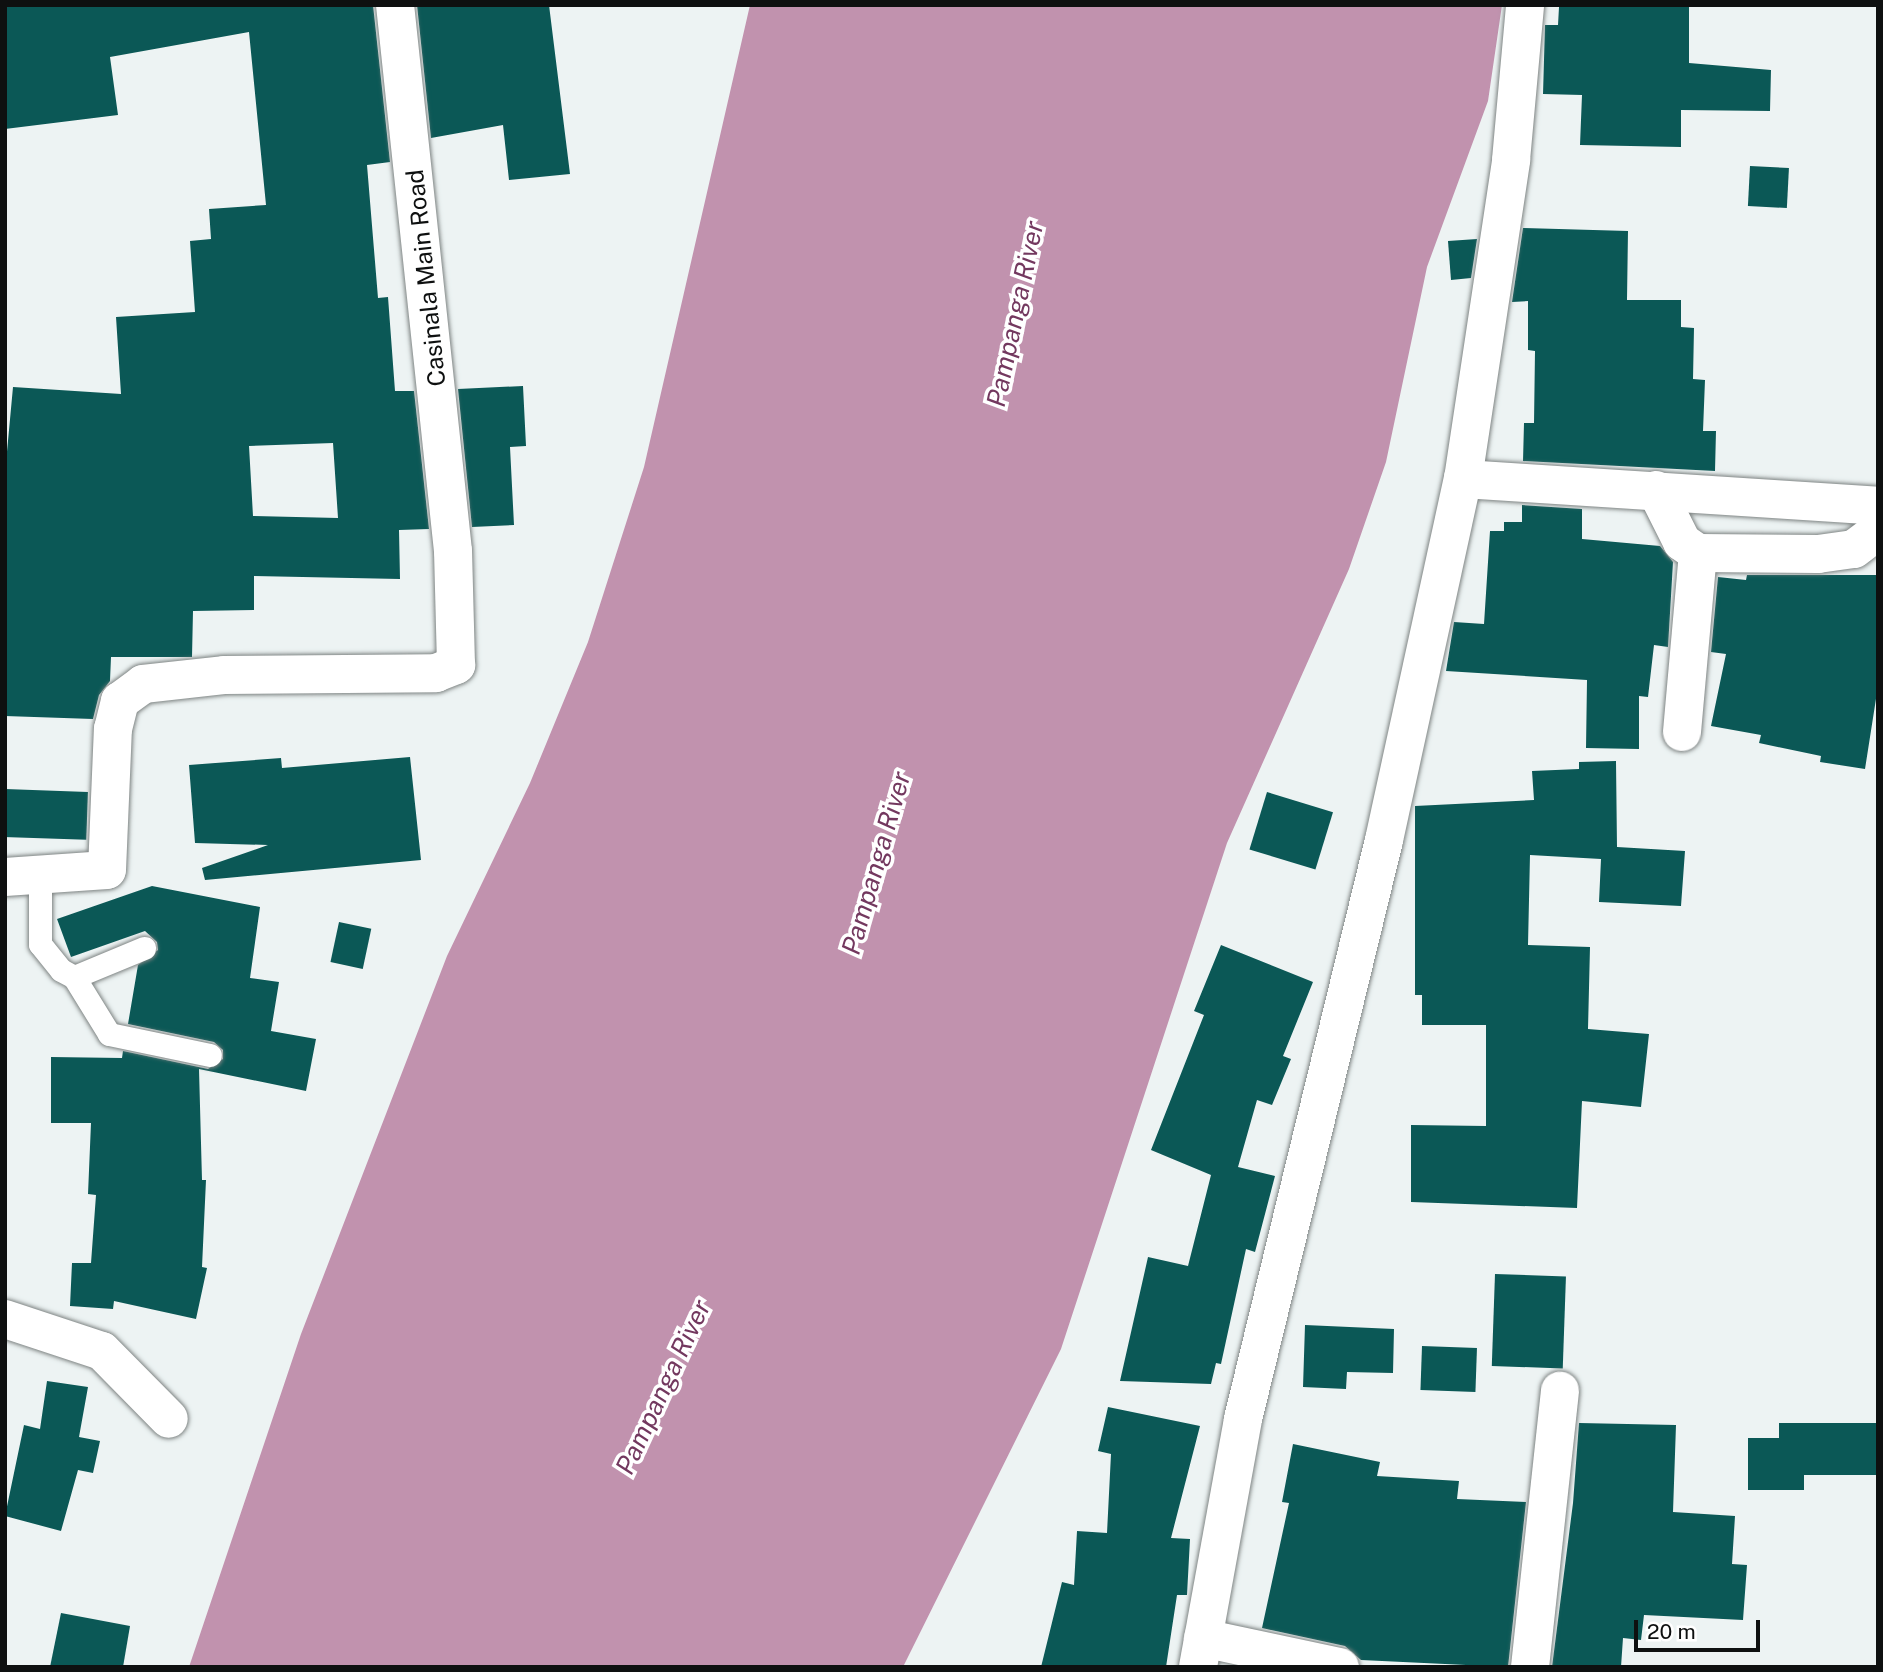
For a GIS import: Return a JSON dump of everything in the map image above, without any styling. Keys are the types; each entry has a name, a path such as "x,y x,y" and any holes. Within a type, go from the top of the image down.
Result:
{"street":[{"name":"Casinala Main Road","path":"22,877 107,870 113,729 120,701 143,684 224,675 436,673 454,668 458,659 453,551 395,5"},
{"path":"1340,1667 1200,1653 1243,1419 1387,827 1463,479 1511,160 1525,5"},
{"path":"1463,479 1878,506"},
{"path":"1656,490 1682,542 1698,553 1818,554 1854,549 1878,531"},
{"path":"1682,732 1698,553"},
{"path":"5,1319 102,1351 169,1419"},
{"path":"1531,1667 1560,1391"}],"lane":[{"path":"22,877 40,944 54,964 74,977 109,1034 210,1055"},
{"path":"74,977 144,948"}],"water":[{"name":"Pampanga River","path":"750,5 1502,5 1488,101 1427,267 1386,462 1349,569 1227,843 1061,1349 903,1667 189,1667 301,1334 447,956 530,783 588,642 644,467"}],"building":[{"path":"5,5 373,5 390,162 367,165 378,298 388,297 395,391 414,391 429,529 399,530 400,579 254,576 254,610 193,611 192,657 111,657 110,681 99,695 93,719 5,716 5,473 13,387 121,394 116,317 195,312 190,241 211,239 209,209 266,205 249,32 110,57 118,115 5,129","holes":["333,443 338,518 253,516 249,446"]},
{"path":"417,5 549,5 570,174 509,180 503,125 431,138"},
{"path":"1689,5 1689,63 1771,70 1770,111 1681,110 1681,147 1580,145 1582,95 1543,94 1545,25 1558,25 1559,7"},
{"path":"1750,166 1789,168 1787,208 1748,206"},
{"path":"1523,228 1628,231 1627,300 1681,300 1681,327 1694,328 1693,379 1705,380 1703,431 1716,431 1715,471 1523,461 1524,423 1534,423 1535,351 1528,350 1528,301 1512,302"},
{"path":"1477,239 1471,278 1451,280 1448,241"},
{"path":"523,386 526,446 510,447 514,525 472,527 458,389"},
{"path":"1522,505 1582,509 1582,539 1660,546 1673,562 1668,647 1654,645 1648,697 1639,696 1639,749 1586,748 1587,680 1446,671 1454,622 1484,624 1490,531 1504,531 1504,522 1522,522"},
{"path":"1747,575 1878,575 1878,686 1865,769 1820,762 1821,756 1759,743 1761,735 1711,726 1726,654 1711,652 1718,577 1746,580"},
{"path":"410,757 421,860 205,880 202,868 268,845 195,843 189,765 281,758 282,768"},
{"path":"1616,761 1617,847 1685,851 1681,906 1599,902 1601,859 1530,855 1528,945 1590,947 1588,1029 1649,1034 1641,1107 1582,1101 1577,1208 1411,1202 1411,1125 1486,1126 1486,1025 1422,1025 1422,995 1415,995 1415,806 1534,800 1532,771 1579,769 1579,762"},
{"path":"5,789 88,792 86,840 5,837"},
{"path":"1267,792 1333,812 1315,870 1249,849"},
{"path":"152,886 260,907 250,978 279,982 271,1031 316,1039 306,1091 199,1069 202,1180 206,1180 202,1267 207,1268 196,1319 114,1301 113,1309 70,1306 72,1263 91,1263 96,1195 88,1194 91,1123 51,1123 51,1057 122,1058 123,1051 208,1069 223,1059 223,1050 214,1042 128,1024 138,965 158,950 157,942 145,931 71,957 57,919"},
{"path":"339,922 371,929 363,969 330,962"},
{"path":"1221,945 1313,982 1283,1056 1291,1059 1272,1105 1257,1100 1238,1167 1275,1176 1255,1252 1246,1249 1221,1364 1216,1363 1211,1384 1120,1381 1148,1257 1188,1266 1211,1175 1151,1150 1204,1015 1194,1011"},
{"path":"1495,1274 1566,1276 1563,1368 1492,1366"},
{"path":"1305,1325 1394,1329 1393,1373 1347,1372 1346,1389 1303,1387"},
{"path":"1422,1346 1477,1348 1475,1392 1420,1390"},
{"path":"47,1381 88,1387 79,1437 100,1441 93,1473 78,1470 61,1531 5,1516 24,1425 40,1429"},
{"path":"1108,1407 1200,1426 1171,1538 1190,1539 1187,1595 1177,1595 1166,1667 1041,1667 1062,1582 1074,1585 1077,1531 1107,1533 1111,1454 1098,1451"},
{"path":"1579,1423 1676,1425 1673,1512 1735,1516 1732,1564 1747,1565 1743,1620 1644,1615 1641,1640 1623,1638 1621,1667 1552,1667 1573,1503"},
{"path":"1779,1423 1877,1423 1877,1475 1804,1475 1804,1490 1748,1490 1748,1438 1779,1438"},
{"path":"1293,1444 1380,1462 1377,1476 1459,1481 1457,1499 1526,1502 1508,1667 1361,1660 1345,1646 1262,1628 1289,1503 1282,1502"},
{"path":"61,1613 130,1626 123,1667 50,1667"}]}
